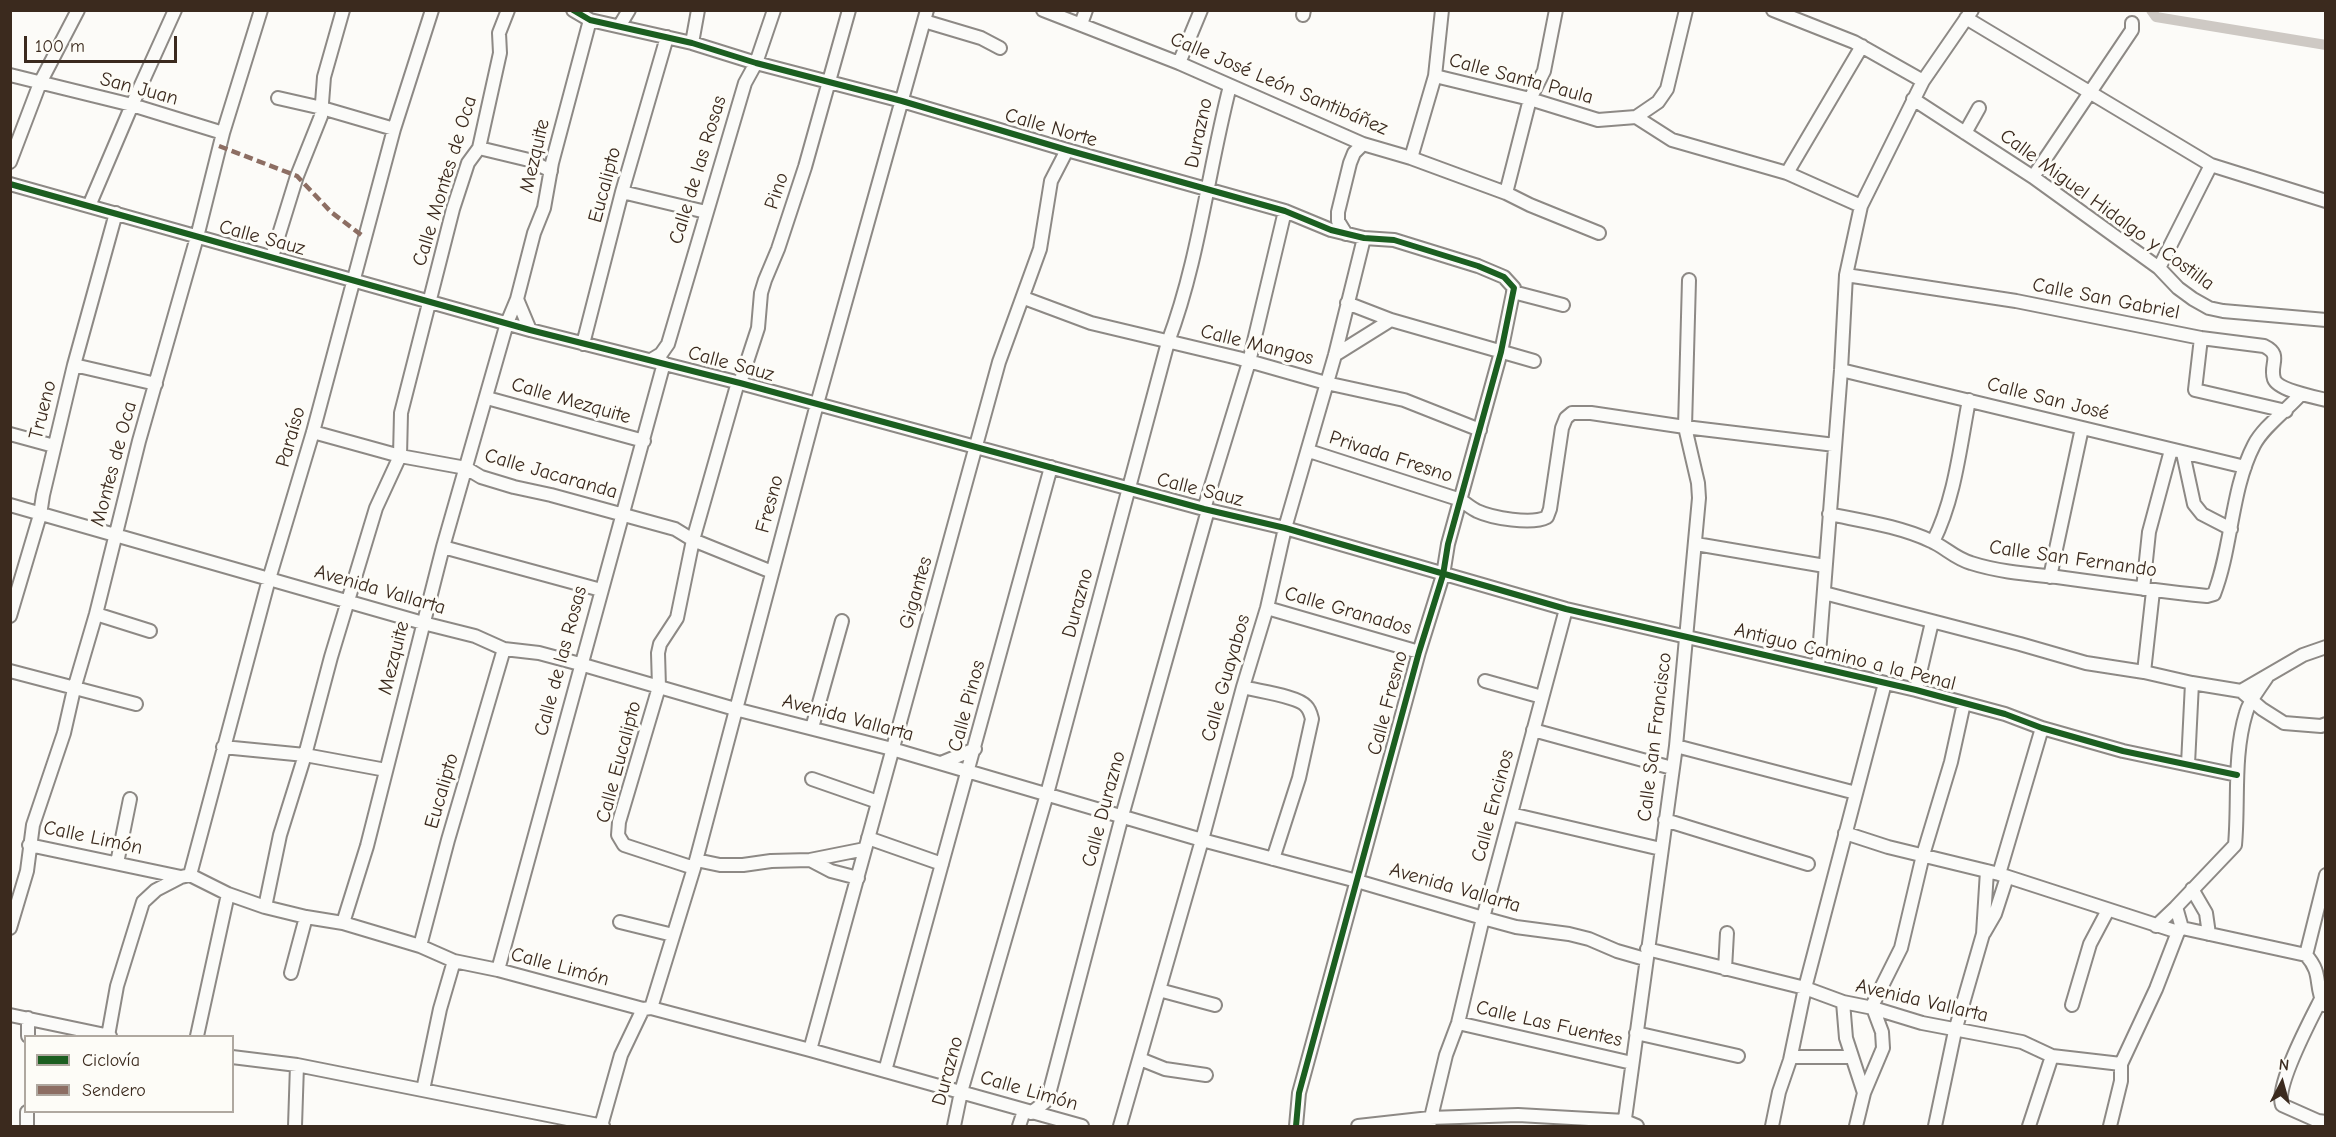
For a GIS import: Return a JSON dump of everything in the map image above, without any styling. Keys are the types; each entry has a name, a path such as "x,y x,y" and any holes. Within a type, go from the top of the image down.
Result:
{"street":[{"path":"10,162 40,83 78,10"},
{"path":"89,206 175,10"},
{"name":"Montes de Oca","path":"10,928 15,895 27,871 33,825 64,733 115,535 197,237 222,133 261,10"},
{"path":"272,257 297,176 317,129 322,108 324,77 343,10"},
{"name":"Paraíso","path":"186,876 269,579 314,432 394,129 432,10"},
{"name":"Calle Montes de Oca","path":"266,907 280,835 348,601 376,508 400,456 401,413 460,184 468,163 479,147 500,53 499,33 508,10"},
{"name":"Calle Norte","path":"573,10 590,20 692,43 1285,211 1346,234 1394,240 1478,266 1504,277 1514,290 1563,306"},
{"path":"620,25 628,10"},
{"path":"692,43 698,10"},
{"name":"Calle de las Rosas","path":"668,344 745,83 756,63 774,10"},
{"name":"Pino","path":"693,540 739,382 758,328 761,293 802,177 849,10"},
{"name":"Calle José León Santibáñez","path":"1043,10 1179,63 1363,144 1411,158 1506,193 1530,206 1599,233"},
{"path":"1081,24 1086,10"},
{"path":"1179,63 1201,10"},
{"name":"Calle Santa Paula","path":"1442,10 1435,76 1530,99 1598,120 1636,117"},
{"path":"1506,193 1530,99 1544,71 1556,10"},
{"path":"1686,10 1667,89 1658,102 1636,117 1672,140 1787,173 1861,206"},
{"path":"1773,10 1862,46 1923,81"},
{"path":"1818,667 1846,275 1861,206 1923,81 1969,14 2090,93 2211,165 2325,201"},
{"path":"925,16 1000,48"},
{"name":"Fresno","path":"602,1126 621,1055 647,1009 695,864 817,404 925,16"},
{"name":"Mezquite","path":"342,923 367,846 465,468 488,398 507,323 517,299 534,233 544,208 551,171 590,20"},
{"path":"2034,177 2132,30 2132,23"},
{"name":"Eucalipto","path":"583,344 622,192 667,37"},
{"path":"1787,173 1862,46"},
{"name":"San Juan","path":"10,75 132,105 222,133"},
{"path":"1411,158 1435,76"},
{"name":"Durazno","path":"954,1126 961,1092 1047,794 1167,342 1180,308 1230,86"},
{"path":"278,98 394,129"},
{"name":"Calle Miguel Hidalgo y Costilla","path":"1913,99 2034,177 2159,268 2178,288 2209,308 2325,320"},
{"path":"1965,133 1979,108"},
{"path":"1346,234 1338,221 1338,212 1350,163 1354,153 1363,144"},
{"path":"479,147 529,160 551,171"},
{"name":"Gigantes","path":"810,1050 999,362 1040,249 1051,180 1066,150"},
{"path":"2159,268 2211,165"},
{"name":"Calle Sauz","path":"10,184 530,330 739,382 1129,489 1286,528 1443,575"},
{"path":"622,192 706,212"},
{"name":"Calle Durazno","path":"1028,1112 1045,1102 1049,1094 1122,816 1206,509 1249,362 1285,211"},
{"path":"1316,223 1338,212"},
{"name":"Trueno","path":"11,608 40,515 74,365 116,213"},
{"name":"Calle Guayabos","path":"1120,1126 1267,608 1286,528 1335,355 1364,238"},
{"name":"Calle San Gabriel","path":"1846,275 2016,301 2201,338 2264,346 2274,355 2274,379 2279,385 2325,400"},
{"name":"Calle San Francisco","path":"1624,1124 1660,849 1676,746 1696,544 1698,483 1685,427 1689,280"},
{"name":"Calle Fresno","path":"1296,1126 1299,1093 1419,652 1443,575 1448,544 1501,352 1514,290"},
{"name":"Calle Mangos","path":"1024,298 1090,323 1326,383 1404,400 1480,430"},
{"path":"517,299 530,330"},
{"path":"1347,303 1391,320 1534,361"},
{"path":"1335,355 1391,320"},
{"path":"2201,338 2195,390 2286,411"},
{"path":"651,360 661,354 668,344"},
{"path":"668,344 668,364"},
{"name":"Calle de las Rosas","path":"498,970 622,514 668,364"},
{"path":"74,365 156,384"},
{"name":"Calle San José","path":"1841,370 2245,467"},
{"path":"2177,452 2194,504 2202,514 2231,529 2245,467 2254,445 2264,431 2301,394"},
{"name":"Calle Mezquite","path":"488,398 644,441"},
{"path":"1933,542 1944,520 1969,400"},
{"name":"Privada Fresno","path":"1308,451 1461,500 1476,511 1531,521 1547,517 1562,428 1566,418 1572,413 1591,413 1685,427"},
{"path":"1685,427 1835,445"},
{"path":"2050,577 2082,428"},
{"name":"Calle Jacaranda","path":"314,432 400,456 465,468 481,477 514,487 675,529 693,540 772,572"},
{"path":"10,434 54,446"},
{"path":"2144,672 2149,532 2177,452"},
{"name":"Calle Pinos","path":"885,1071 1051,467"},
{"name":"Avenida Vallarta","path":"10,505 474,636 504,649 539,653 735,709 941,763 1202,840 1357,880 1516,927 1579,936 1617,951 1646,954 1725,969 1805,988 1844,1002 1955,1031 2022,1042 2052,1056 2121,1064"},
{"name":"Calle San Fernando","path":"1828,514 1903,530 1933,542 1946,552 1970,563 2024,575 2207,596 2214,594 2231,529"},
{"name":"Calle Eucalipto","path":"693,540 677,618 660,644 659,687 619,822 618,835 624,845 695,864 720,865 810,860 866,843"},
{"path":"1696,544 1825,566"},
{"path":"443,547 601,590"},
{"name":"Antiguo Camino a la Penal","path":"1443,575 1566,609 1916,690 2123,751 2237,775"},
{"path":"1824,593 2086,663 2241,691 2284,723 2321,726 2325,724"},
{"name":"Calle Granados","path":"1267,608 1419,652"},
{"name":"Calle Encinos","path":"1429,1122 1446,1055 1458,1023 1483,918 1566,609"},
{"path":"96,614 150,631"},
{"path":"812,728 842,621"},
{"path":"1916,690 1932,622"},
{"path":"2241,691 2303,655 2325,647"},
{"name":"Eucalipto","path":"420,946 448,840 504,649"},
{"path":"10,671 136,704"},
{"path":"2156,926 2235,845 2237,775 2243,726 2246,711 2267,677"},
{"path":"1485,681 1542,697"},
{"path":"1772,1126 1779,1092 1791,1056 1805,988 1885,683"},
{"path":"2188,764 2192,683"},
{"path":"1243,687 1300,702 1311,713 1312,720 1299,778 1273,859"},
{"path":"1856,1126 1864,1093 1883,1048 1882,1032 1873,1008 1901,948 1923,855 1951,762 1964,703"},
{"path":"1935,1126 1955,1031 1998,874 2042,728"},
{"path":"1533,730 1672,768"},
{"path":"1676,746 1856,793"},
{"path":"223,747 305,754 386,770"},
{"path":"941,763 975,749"},
{"path":"812,779 878,802"},
{"path":"117,863 130,799"},
{"path":"1511,814 1660,849"},
{"path":"1665,820 1808,864"},
{"path":"1845,833 1888,847 1998,874 2156,926 2209,934 2306,955 2318,972 2317,989 2323,1003 2289,1068 2280,1102 2282,1105 2325,1122"},
{"path":"866,843 942,864"},
{"name":"Calle Limón","path":"29,845 186,876 266,907 342,923 420,946 454,961 498,970 810,1050 1082,1126"},
{"path":"810,860 831,871 858,878"},
{"path":"1983,934 1995,914 1998,874"},
{"path":"2306,955 2325,875"},
{"path":"109,1035 117,986 143,902 156,890 186,876"},
{"path":"2192,889 2206,913 2209,934"},
{"path":"196,1035 228,894"},
{"path":"2110,1126 2120,1088 2121,1064 2156,989 2180,930 2176,907"},
{"path":"2072,1005 2090,944 2108,910"},
{"path":"291,973 306,917"},
{"path":"620,922 673,935"},
{"path":"1725,969 1727,933"},
{"path":"423,1090 440,1009 454,961"},
{"path":"1159,990 1215,1005"},
{"path":"1844,1002 1846,1038 1864,1093"},
{"path":"10,1015 104,1035"},
{"path":"28,1018 28,1035"},
{"name":"Calle Las Fuentes","path":"1458,1023 1632,1063"},
{"path":"1636,1033 1738,1056"},
{"path":"234,1056 297,1065 602,1126"},
{"path":"1791,1056 1852,1057"},
{"path":"2029,1126 2052,1056"},
{"path":"1140,1059 1165,1069 1206,1075"},
{"path":"295,1126 297,1065"},
{"path":"1049,1094 1050,1108 1055,1119"},
{"path":"1019,1126 1028,1112"},
{"path":"1358,1126 1518,1115 1572,1118 1637,1126"},
{"path":"1572,1118 1583,1126"}],"waterway":[{"path":"2151,10 2156,17 2326,45"}],"marked path":[{"path":"219,146 297,176 331,212 364,237"}],"cycle path":[{"path":"573,10 590,20 692,43 1285,211 1331,230 1364,238 1394,240 1478,266 1504,277 1514,288 1501,352 1448,544 1443,575 1419,652 1299,1093 1296,1126"},
{"path":"10,184 530,330 740,383 1204,509 1285,528 1566,609 1916,690 2005,714 2042,728 2123,751 2237,775"}]}
